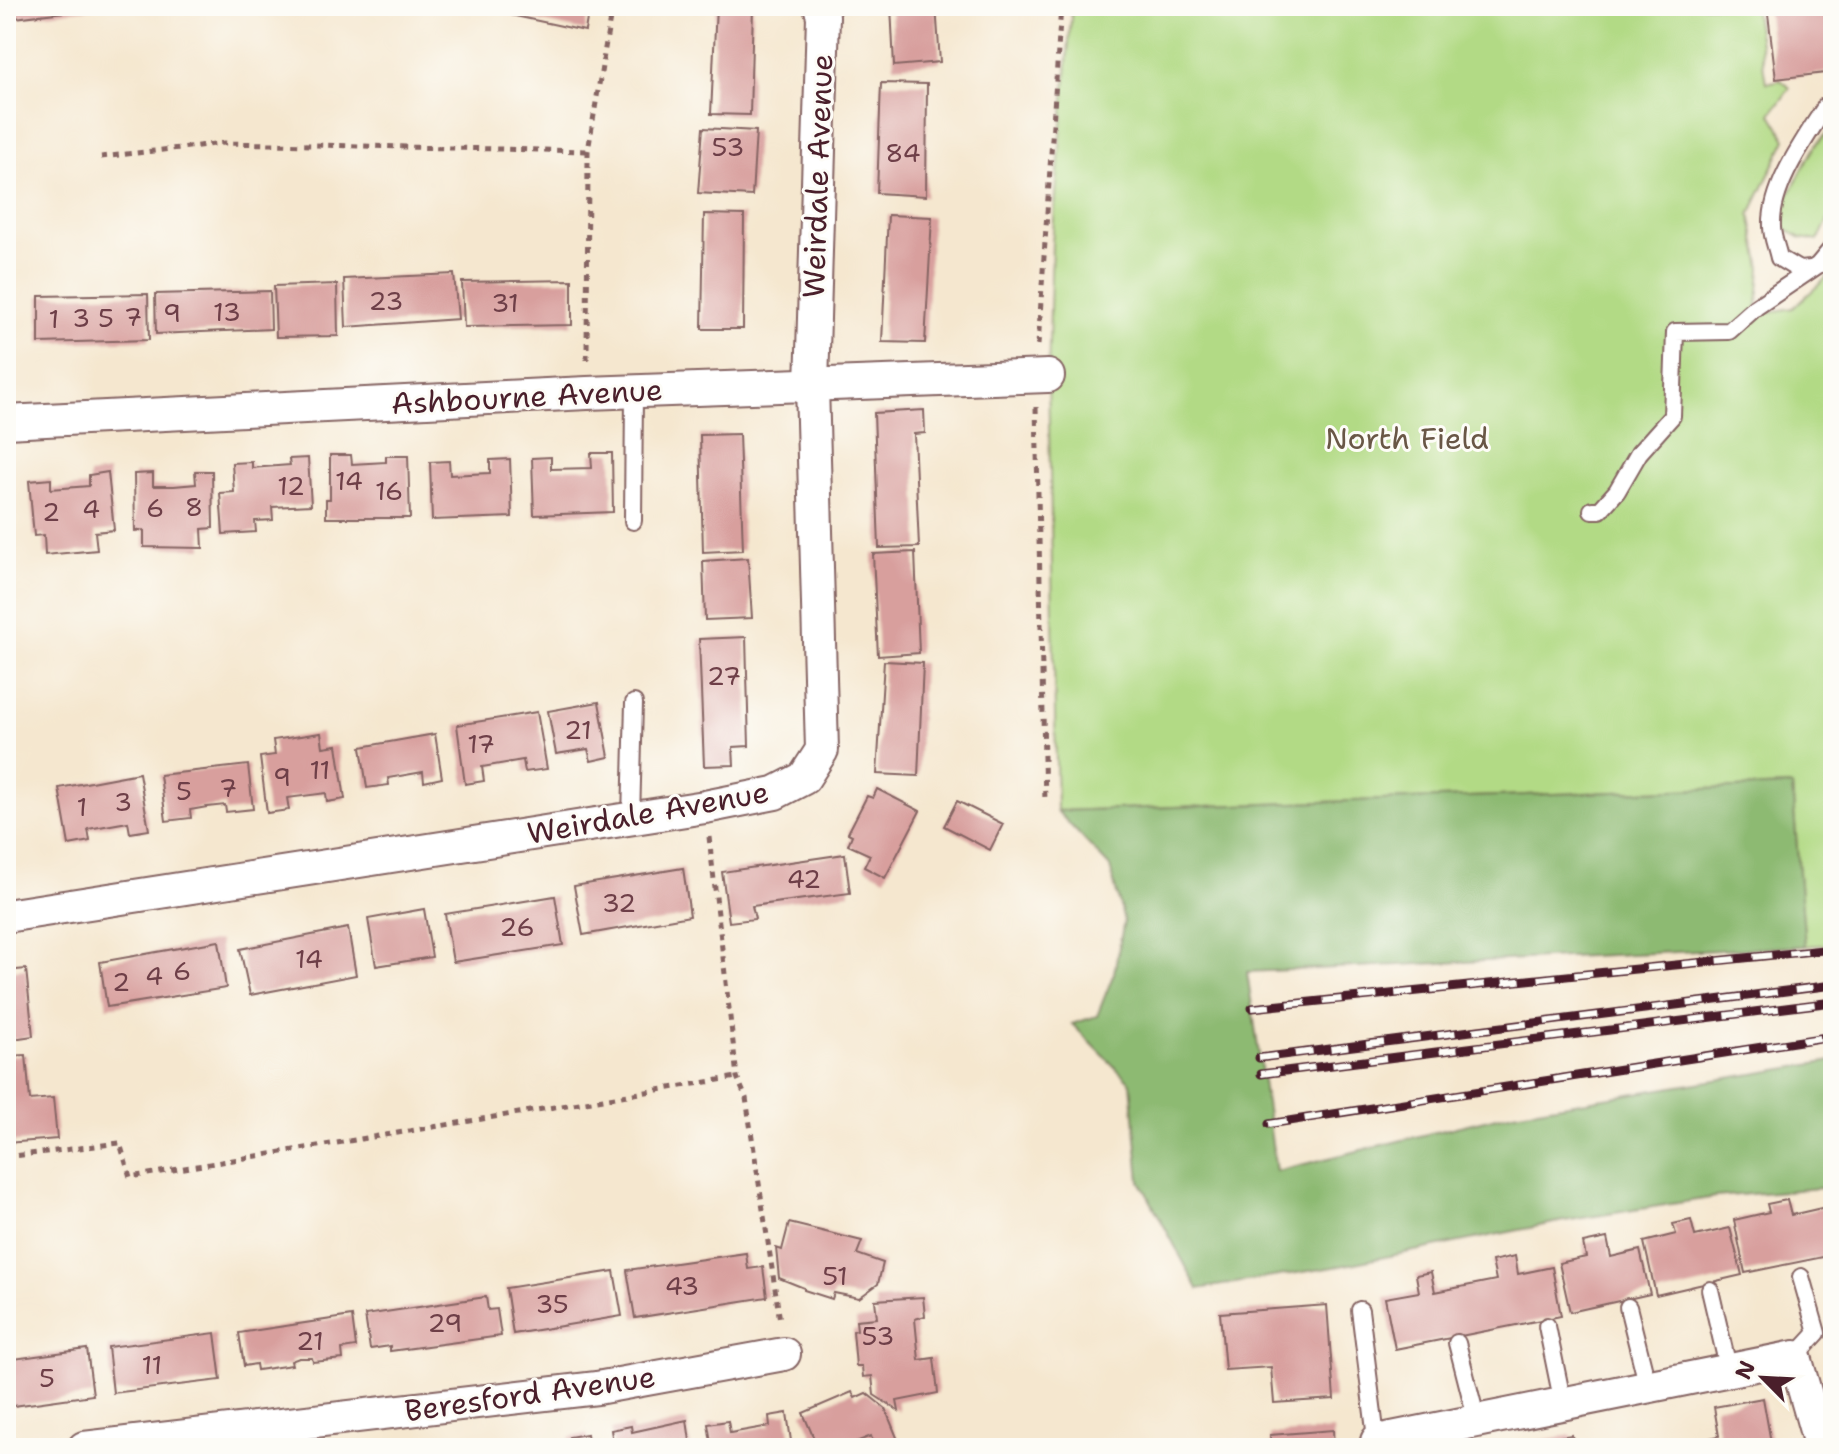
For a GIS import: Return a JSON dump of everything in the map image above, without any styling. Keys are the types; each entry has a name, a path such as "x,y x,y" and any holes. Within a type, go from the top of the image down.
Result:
{"street":[{"name":"Weirdale Avenue","path":"6,916 705,807 775,793 804,778 822,750 812,385 823,16 820,6"},
{"name":"Ashbourne Avenue","path":"6,422 587,393 1048,376"},
{"name":"Beresford Avenue","path":"84,1448 597,1388 784,1354"},
{"path":"1377,1445 1477,1421 1795,1357 1821,1448"}],"lane":[{"path":"1811,269 1799,270 1779,258 1772,229 1773,207 1802,143 1826,106"},
{"path":"1592,510 1600,510 1617,491 1639,453 1672,416 1675,332 1729,331 1756,307 1811,269 1833,247"},
{"path":"633,521 634,392"},
{"path":"631,819 634,703"},
{"path":"1795,1357 1817,1333 1801,1277"},
{"path":"1710,1290 1729,1371"},
{"path":"1628,1307 1648,1387"},
{"path":"1360,1310 1377,1445"},
{"path":"1547,1326 1563,1404"},
{"path":"1457,1343 1477,1421"}],"path":[{"path":"587,393 588,151 612,6"},
{"path":"101,157 224,143 588,151"},
{"path":"705,807 737,1077 746,1098 784,1354"},
{"path":"6,1157 120,1143 130,1177 737,1077"}],"green space":[{"name":"North Field","path":"1072,6 1754,6 1766,83 1781,80 1790,88 1771,114 1786,139 1750,214 1761,268 1757,314 1793,308 1833,272 1833,349 1830,354 1833,377 1833,944 1805,946 1792,786 1057,811 1048,376 1052,243"},
{"path":"1833,127 1833,210 1818,241 1801,238 1783,228 1782,208 1814,147"},
{"path":"1792,786 1805,946 1247,972 1276,1171 1513,1113 1833,1061 1833,1198 1820,1188 1716,1197 1564,1221 1340,1266 1198,1289 1140,1181 1131,1083 1072,1024 1097,1016 1114,973 1124,921 1110,867 1057,811"}],"building":[{"path":"6,6 96,6 96,8 6,19"},
{"path":"469,6 589,6 585,31"},
{"path":"716,6 753,6 750,115 711,114"},
{"path":"891,6 936,6 940,62 894,66"},
{"path":"1767,6 1833,6 1833,72 1776,79"},
{"path":"881,83 927,84 926,196 877,193"},
{"path":"703,128 756,131 752,196 698,193"},
{"path":"704,214 744,215 743,329 702,329"},
{"path":"888,215 932,217 925,343 882,342"},
{"path":"454,274 458,319 346,327 344,279"},
{"path":"572,280 572,325 464,327 462,282"},
{"path":"337,284 338,336 276,337 274,286"},
{"path":"270,291 271,329 156,334 155,294"},
{"path":"148,294 149,340 39,343 39,296"},
{"path":"924,410 925,433 914,434 919,547 879,548 874,413"},
{"path":"739,434 743,550 703,552 700,435"},
{"path":"591,453 612,453 613,512 534,515 532,458 551,457 551,469 592,468"},
{"path":"330,455 351,455 352,464 386,462 386,456 408,456 410,518 326,518 326,499 330,499"},
{"path":"308,458 311,505 272,507 273,520 255,521 256,532 223,534 220,493 234,492 232,463 252,462 252,468 290,465 289,459"},
{"path":"510,459 512,517 432,520 430,462 449,461 450,475 490,473 490,460"},
{"path":"195,471 212,471 213,528 202,529 203,548 144,547 144,530 135,531 134,474 153,473 153,486 174,486 196,484"},
{"path":"108,472 114,530 95,532 97,550 45,555 44,535 34,536 29,481 51,479 51,489 89,486 89,475"},
{"path":"915,552 919,653 878,656 873,554"},
{"path":"748,558 752,618 705,620 703,561"},
{"path":"746,637 749,746 733,747 734,765 704,766 699,639"},
{"path":"884,661 923,663 918,776 877,774"},
{"path":"599,702 609,757 591,761 588,749 556,754 548,711"},
{"path":"537,712 547,769 525,772 523,760 482,767 484,781 465,784 457,725"},
{"path":"321,733 323,747 337,745 345,799 327,802 326,793 287,798 289,810 267,813 260,757 275,755 273,740"},
{"path":"435,734 442,778 424,782 423,772 388,778 389,785 367,788 361,747"},
{"path":"248,765 253,809 226,812 225,805 207,807 190,810 191,818 166,821 160,775"},
{"path":"139,773 149,830 130,833 128,822 88,829 90,841 69,845 59,788"},
{"path":"877,789 920,811 885,878 864,867 870,855 848,845 852,835 848,833 867,796 873,798"},
{"path":"957,801 1003,824 990,850 944,826"},
{"path":"845,854 850,893 752,906 755,919 729,922 722,872"},
{"path":"683,868 690,916 583,935 574,886"},
{"path":"555,896 563,945 453,962 445,914"},
{"path":"424,909 432,957 376,966 368,919"},
{"path":"348,928 356,975 250,995 240,949"},
{"path":"219,941 226,988 107,1007 100,962"},
{"path":"26,969 33,1036 6,1040 6,971"},
{"path":"26,1055 30,1100 53,1098 57,1139 6,1143 6,1056"},
{"path":"1787,1200 1791,1215 1826,1207 1833,1255 1745,1273 1734,1220 1769,1212 1767,1204"},
{"path":"1691,1220 1695,1236 1730,1228 1742,1275 1656,1295 1644,1242 1676,1234 1673,1224"},
{"path":"789,1223 862,1241 857,1254 883,1263 878,1284 859,1298 834,1293 832,1299 779,1278 776,1248 782,1250"},
{"path":"1607,1238 1611,1257 1640,1250 1650,1294 1570,1312 1559,1263 1586,1257 1583,1243"},
{"path":"746,1253 748,1269 763,1267 767,1297 635,1318 627,1270"},
{"path":"1515,1256 1518,1274 1552,1267 1561,1316 1395,1349 1385,1298 1419,1292 1416,1275 1431,1272 1435,1292 1496,1280 1492,1261"},
{"path":"614,1271 622,1316 513,1334 506,1288"},
{"path":"486,1297 488,1310 497,1309 501,1336 390,1351 390,1346 370,1349 365,1315"},
{"path":"923,1297 925,1316 915,1319 919,1360 934,1358 938,1393 897,1401 899,1411 874,1395 872,1376 863,1377 862,1366 856,1366 853,1331 857,1330 856,1320 877,1318 875,1300"},
{"path":"1327,1305 1334,1399 1274,1403 1271,1367 1225,1370 1220,1313"},
{"path":"352,1316 356,1347 342,1349 343,1359 313,1362 312,1358 299,1358 291,1361 292,1365 257,1370 256,1364 244,1366 239,1333"},
{"path":"215,1333 221,1380 113,1393 108,1347"},
{"path":"87,1349 93,1395 6,1407 6,1360"},
{"path":"852,1392 855,1398 866,1393 885,1408 898,1440 875,1448 871,1436 841,1448 818,1448 803,1413"},
{"path":"1763,1398 1772,1448 1710,1448 1709,1438 1719,1436 1714,1407"},
{"path":"787,1413 792,1448 712,1448 708,1424 728,1421 730,1433 770,1426 769,1416"},
{"path":"687,1420 691,1448 614,1448 611,1430 631,1426 632,1432"},
{"path":"1333,1430 1334,1448 1271,1448 1270,1435"},
{"path":"587,1434 589,1448 571,1448 569,1437"},
{"path":"1572,1435 1574,1448 1524,1448 1523,1443"}],"railway":[{"path":"1252,1008 1833,949"},
{"path":"1259,1058 1833,985"},
{"path":"1261,1074 1833,1002"},
{"path":"1269,1124 1833,1036"}]}
